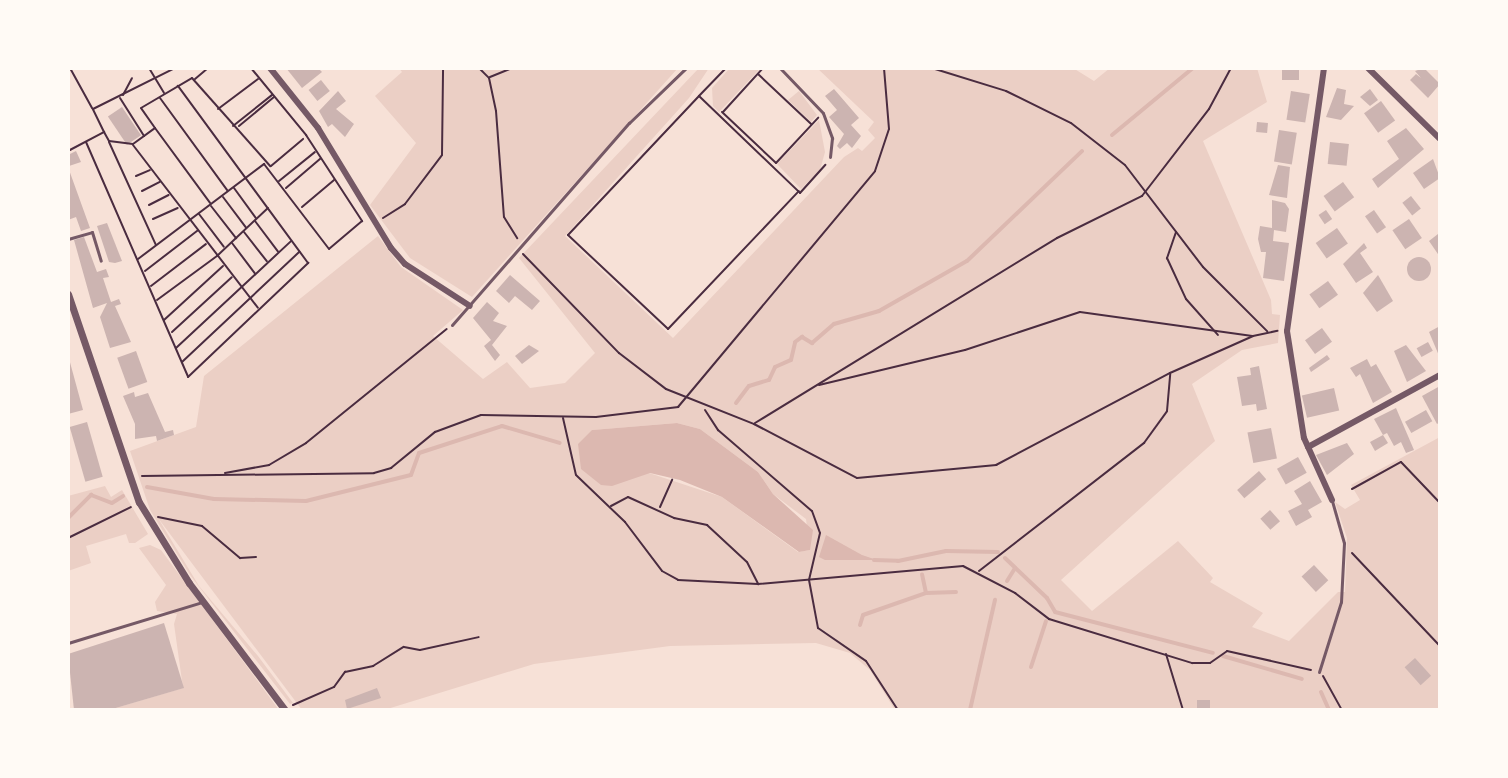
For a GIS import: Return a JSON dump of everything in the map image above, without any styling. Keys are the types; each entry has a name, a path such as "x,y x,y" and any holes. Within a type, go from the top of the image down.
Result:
{"street":[{"path":"270,68 318,128 374,220 405,264 470,306"},
{"path":"1324,68 1287,331 1308,447 1332,500"},
{"path":"1368,68 1440,139"},
{"path":"68,294 132,488 145,514 203,601 285,709"},
{"path":"1308,447 1440,375"}],"lane":[{"path":"452,325 629,123 686,68"},
{"path":"780,68 823,113 832,138 830,157"},
{"path":"68,239 92,232 101,261"},
{"path":"1319,672 1341,602 1344,543 1332,500"},
{"path":"68,643 203,601"}],"path":[{"path":"70,68 109,141 156,245"},
{"path":"149,68 164,94"},
{"path":"93,109 175,68"},
{"path":"131,115 178,86 194,80 208,68"},
{"path":"251,68 335,179 362,221 329,249 300,215 301,207 335,179"},
{"path":"374,220 405,204 442,155 443,68"},
{"path":"479,68 489,78 503,211 519,250 626,359 685,401 754,424 857,478 979,468 1013,458 1170,373 1253,336 1287,331"},
{"path":"489,78 512,68"},
{"path":"726,68 568,235 668,329 830,157"},
{"path":"721,114 763,68"},
{"path":"132,488 141,477 220,473 374,473 391,468 435,432 464,420 510,413 563,418 635,413 685,401 875,171 889,129 885,68 928,68 1006,91 1071,123 1125,165 1149,191 1203,267 1262,320 1267,332"},
{"path":"754,424 1057,238 1149,191 1209,109 1231,68"},
{"path":"758,74 812,125"},
{"path":"121,97 132,78"},
{"path":"218,109 259,78"},
{"path":"194,80 301,207"},
{"path":"86,142 188,377 308,263 178,86"},
{"path":"235,127 274,95"},
{"path":"699,96 776,163 823,113"},
{"path":"121,97 144,136"},
{"path":"159,97 228,191"},
{"path":"141,108 236,238"},
{"path":"721,114 799,191"},
{"path":"109,141 127,147 155,128"},
{"path":"68,151 104,132"},
{"path":"269,167 304,139"},
{"path":"133,144 259,309"},
{"path":"278,182 315,152"},
{"path":"285,188 320,159"},
{"path":"137,260 265,162"},
{"path":"136,176 151,169"},
{"path":"142,191 161,182"},
{"path":"233,187 279,252"},
{"path":"149,205 170,194"},
{"path":"222,196 246,228"},
{"path":"153,219 180,207"},
{"path":"156,301 217,256 268,208"},
{"path":"199,213 225,248"},
{"path":"143,272 198,231"},
{"path":"243,231 268,262"},
{"path":"1177,231 1167,258 1186,299 1218,335"},
{"path":"176,348 291,240"},
{"path":"231,242 255,274"},
{"path":"150,287 207,243"},
{"path":"182,362 299,251"},
{"path":"164,320 224,265"},
{"path":"170,333 232,276"},
{"path":"285,284 289,289"},
{"path":"816,386 965,350 1080,312 1218,335 1253,336"},
{"path":"220,473 269,465 306,443 452,325"},
{"path":"978,572 1144,443 1167,411 1170,373"},
{"path":"704,408 718,430 812,511 820,533 809,580 823,635 866,661 898,710"},
{"path":"563,418 571,467 669,576 758,584 948,565 978,572 1049,619 1166,654 1210,663 1227,651 1319,672 1342,710"},
{"path":"1352,489 1401,462 1440,503"},
{"path":"758,472 762,468"},
{"path":"659,508 672,480"},
{"path":"610,507 628,497 659,508 674,518 715,531 747,562 758,584"},
{"path":"68,538 139,502"},
{"path":"145,514 202,526 240,558 256,557"},
{"path":"1344,543 1440,646"},
{"path":"285,709 334,687 345,672 373,666 404,647 420,650 479,637"},
{"path":"1166,654 1183,710"}],"shaded area":[{"path":"399,68 678,68 472,297 410,258 370,205 416,143 375,96 402,72"},
{"path":"699,68 709,68 689,98 565,236 673,338 844,157 858,148 862,151 875,138 868,130 874,122 817,68 1073,68 1094,81 1110,68 1257,68 1267,102 1203,141 1271,300 1272,314 1280,315 1278,343 1242,350 1192,384 1215,441 1061,580 1092,611 1178,541 1213,578 1210,582 1263,613 1252,627 1289,641 1338,592 1345,592 1347,538 1335,502 1345,509 1360,500 1351,485 1440,437 1440,710 895,710 870,670 850,653 816,643 670,646 534,664 384,710 302,710 158,518 199,586 293,703 290,704 190,575 150,510 130,451 196,427 204,376 378,236 401,267 463,310 433,336 483,379 507,362 530,388 565,383 595,353 519,258","holes":["677,423 700,429 758,472 773,494 806,519 810,550 798,552 722,497 649,473 592,430"]},
{"path":"728,70 759,70 719,112 713,106 712,88"},
{"path":"799,91 817,115 811,122 788,100"},
{"path":"819,120 825,152 820,170 801,189 777,164"},
{"path":"677,423 700,429 758,472 773,494 813,530 810,550 799,552 722,497 680,480 650,473 612,486 601,485 581,469 578,444 592,430"},
{"path":"105,486 111,497 122,490 148,534 135,543 129,543 126,534 86,546 91,563 68,571 68,496"},
{"path":"826,535 877,560 825,560 819,557"},
{"path":"150,545 161,550 279,710 109,710 183,688 174,624 177,614 157,611 155,602 166,585 139,548"}],"building":[{"path":"286,68 318,68 322,72 302,88"},
{"path":"1282,68 1299,68 1299,80 1282,80"},
{"path":"1424,68 1440,84 1428,98 1410,80 1416,74 1421,78 1415,71"},
{"path":"321,80 330,91 317,101 309,90"},
{"path":"1337,88 1346,90 1344,104 1354,106 1341,120 1326,117"},
{"path":"834,89 859,118 851,125 861,136 852,148 847,143 840,149 837,146 844,134 829,117 837,110 825,96"},
{"path":"1370,89 1378,100 1370,106 1360,97"},
{"path":"338,91 346,101 336,109 354,124 345,137 332,124 328,127 319,111"},
{"path":"1291,91 1310,94 1305,123 1286,120"},
{"path":"1381,101 1395,120 1378,133 1364,113"},
{"path":"122,107 141,135 127,145 108,117"},
{"path":"1257,122 1268,123 1267,133 1256,132"},
{"path":"1406,128 1424,149 1378,188 1372,179 1399,159 1387,141"},
{"path":"1279,130 1297,133 1292,164 1274,162"},
{"path":"1330,142 1349,144 1347,166 1328,164"},
{"path":"76,151 81,162 69,166 68,155"},
{"path":"1433,159 1440,178 1424,189 1413,173"},
{"path":"1278,165 1290,167 1287,198 1269,195"},
{"path":"68,167 90,228 81,231 76,217 68,220"},
{"path":"1343,182 1354,197 1335,211 1324,196"},
{"path":"1411,196 1421,209 1412,215 1402,203"},
{"path":"1272,200 1285,203 1289,209 1286,232 1274,230 1273,241 1289,243 1284,281 1263,278 1266,252 1261,252 1258,239 1260,226 1272,228"},
{"path":"1326,210 1332,219 1325,224 1319,215"},
{"path":"1374,210 1386,227 1377,234 1365,216"},
{"path":"1409,219 1422,238 1405,249 1392,230"},
{"path":"107,223 122,261 109,262 97,226"},
{"path":"1337,228 1348,244 1327,258 1316,243"},
{"path":"1438,234 1440,237 1440,257 1429,241"},
{"path":"84,237 97,272 106,269 109,277 103,278 111,302 119,299 121,304 115,306 131,342 110,348 100,317 107,303 93,308 74,240"},
{"path":"1364,243 1367,248 1360,253 1373,272 1356,283 1343,264"},
{"path":"1419,257 1428,260 1431,269 1428,278 1419,281 1410,278 1407,269 1410,260"},
{"path":"510,275 540,301 532,310 515,296 509,303 496,291"},
{"path":"1378,275 1393,301 1377,312 1363,293"},
{"path":"1328,281 1338,295 1319,308 1309,295"},
{"path":"487,302 499,313 493,321 507,326 492,345 500,355 495,361 484,346 491,340 473,318"},
{"path":"1440,326 1440,358 1429,332"},
{"path":"1322,328 1332,342 1315,354 1305,340"},
{"path":"1428,342 1433,351 1421,357 1417,348"},
{"path":"529,345 539,351 522,364 515,356"},
{"path":"1406,345 1426,371 1407,382 1394,351"},
{"path":"136,351 147,382 128,389 117,358"},
{"path":"68,355 83,410 68,414"},
{"path":"1327,355 1330,359 1311,372 1309,368"},
{"path":"1367,359 1371,367 1376,364 1392,392 1373,403 1360,374 1356,377 1350,368"},
{"path":"1259,366 1267,409 1257,411 1256,404 1242,406 1237,377 1251,375 1250,368"},
{"path":"1440,386 1440,422 1437,424 1422,396"},
{"path":"1334,388 1339,410 1307,418 1302,395"},
{"path":"134,392 135,397 148,393 165,432 173,430 174,435 157,441 156,436 135,439 135,424 123,396"},
{"path":"1396,408 1414,450 1406,453 1401,442 1394,446 1387,433 1383,435 1374,419"},
{"path":"1426,410 1432,421 1411,433 1405,422"},
{"path":"87,422 103,477 85,482 70,427"},
{"path":"1271,428 1277,458 1253,463 1247,433"},
{"path":"1383,435 1388,443 1375,451 1370,442"},
{"path":"1347,443 1354,454 1327,475 1316,455"},
{"path":"1298,457 1307,473 1286,484 1277,469"},
{"path":"1259,471 1266,479 1244,498 1237,490"},
{"path":"1310,481 1322,502 1308,510 1312,517 1296,526 1288,511 1302,504 1294,491"},
{"path":"1270,510 1280,521 1270,530 1260,519"},
{"path":"1314,565 1328,580 1316,592 1302,577"},
{"path":"164,623 184,688 109,710 74,710 68,654"},
{"path":"1415,658 1431,676 1421,685 1405,667"},
{"path":"377,688 381,698 347,709 345,700"},
{"path":"1197,700 1210,700 1210,710 1197,710"}],"waterway":[{"path":"1112,135 1193,68"},
{"path":"736,403 749,386 769,380 775,367 791,360 795,342 802,337 812,343 834,324 879,311 967,261 1082,151"},
{"path":"147,487 214,499 306,501 411,475 419,453 502,426 560,443"},
{"path":"68,518 91,495 112,503 123,496"},
{"path":"874,560 898,561 946,551 998,552"},
{"path":"1005,558 1047,598 1055,612 1213,653"},
{"path":"1007,581 1015,568"},
{"path":"860,625 863,615 926,593 922,574"},
{"path":"926,593 956,592"},
{"path":"970,710 995,600"},
{"path":"1031,667 1046,621"},
{"path":"1223,656 1302,679"},
{"path":"1321,692 1329,710"}]}
